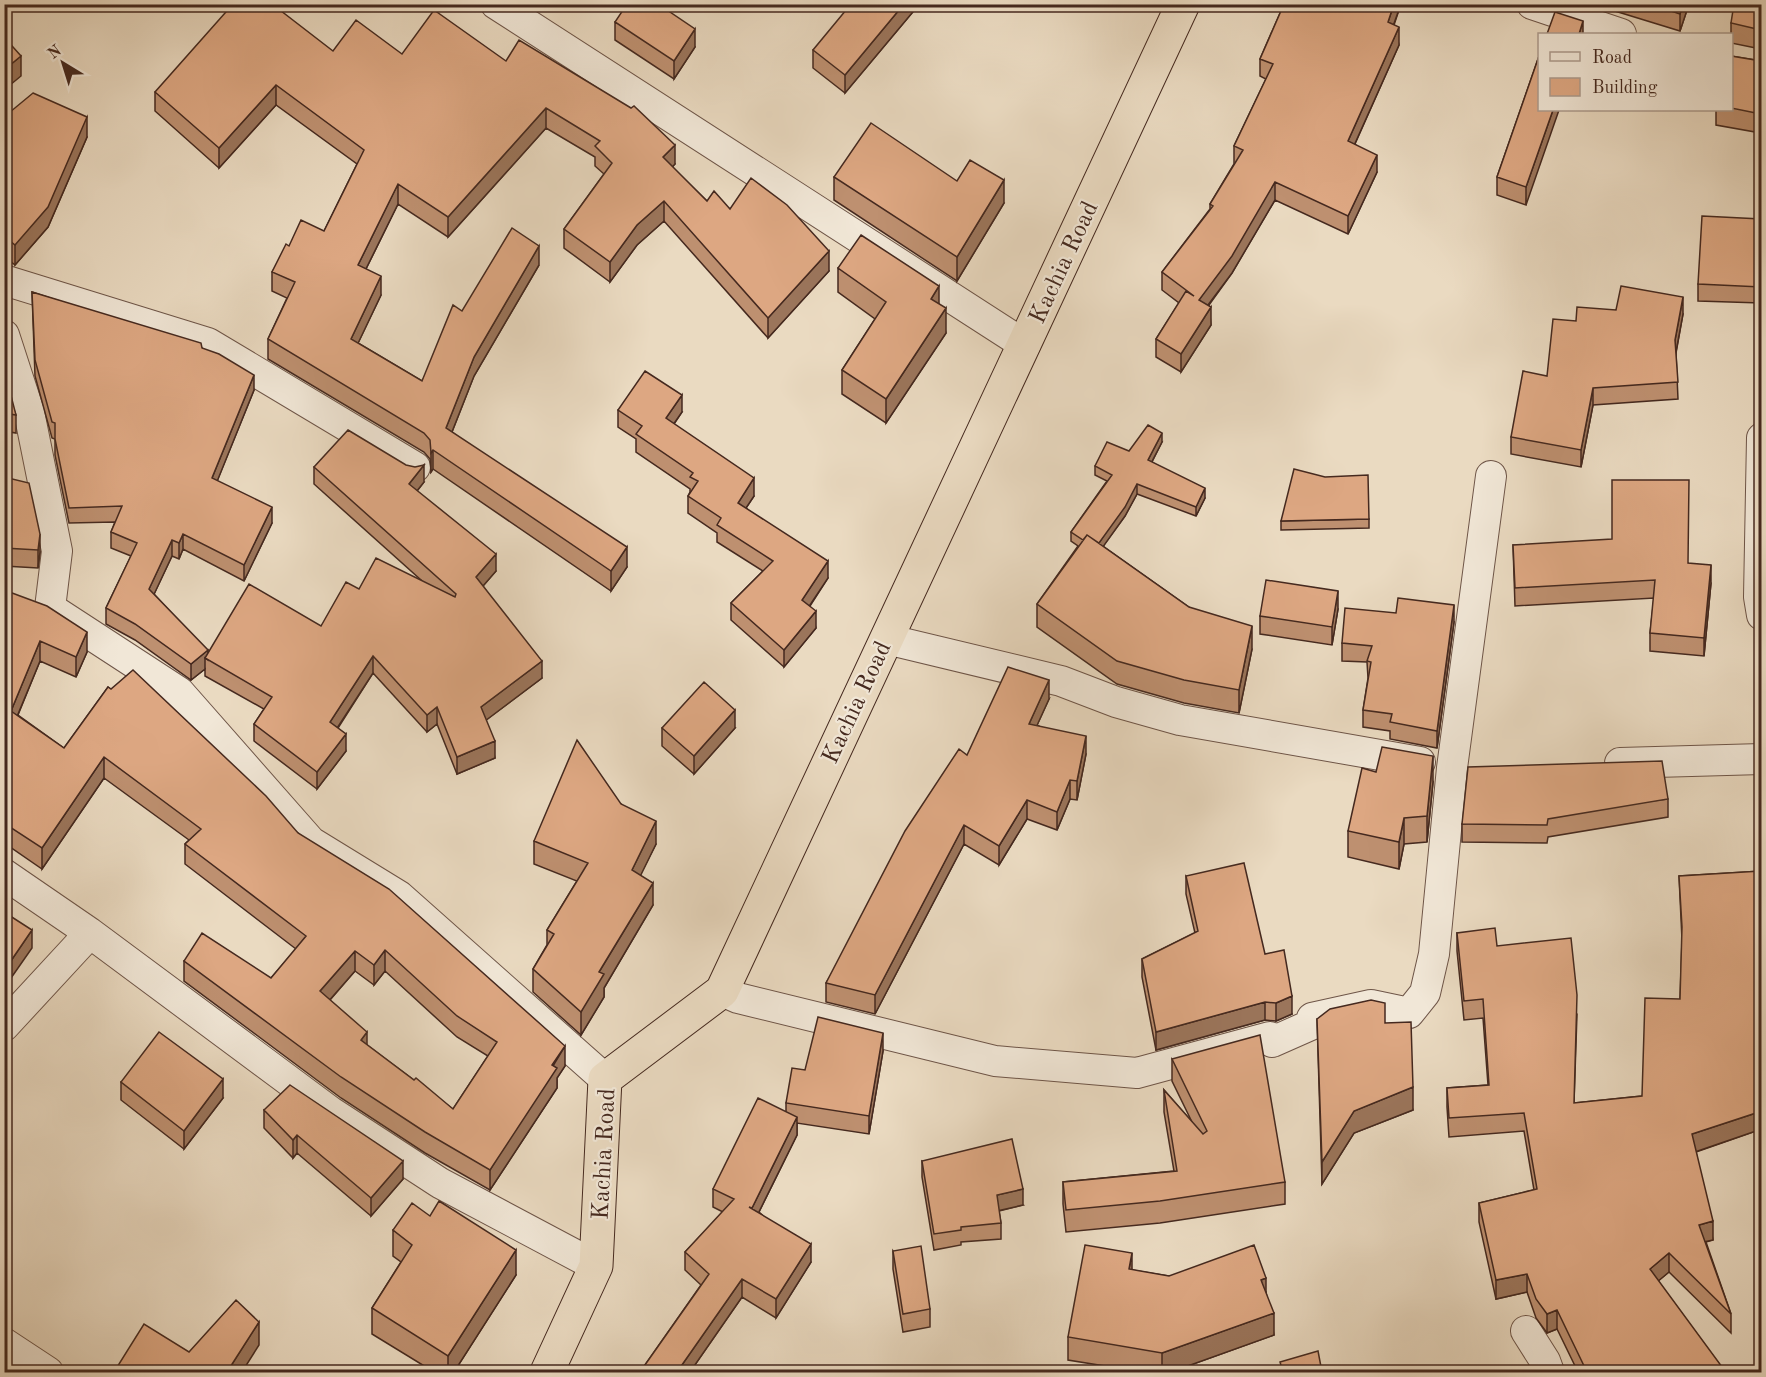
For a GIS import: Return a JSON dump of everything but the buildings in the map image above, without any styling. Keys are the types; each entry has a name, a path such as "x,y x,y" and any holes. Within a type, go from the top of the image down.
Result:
{"highway":[{"name":"Kachia Road","path":"547,1372 596,1266 605,1079 722,991 1183,4"}],"street":[{"path":"1532,4 1618,33"},
{"path":"505,7 1025,345"},
{"path":"4,280 208,343 415,467"},
{"path":"4,335 29,412 57,551 50,608 179,692 311,842 399,896 605,1079"},
{"path":"1761,438 1759,597 1761,615"},
{"path":"722,991 738,998 995,1061 1137,1073 1270,1036 1272,1042 1315,1023 1312,1018 1371,1005 1409,1013 1425,993 1434,954 1464,767 1491,476"},
{"path":"886,639 1061,681 1116,702 1180,720 1464,767"},
{"path":"1595,764 1761,759"},
{"path":"4,874 90,933 332,1112 440,1183 596,1266"},
{"path":"4,1026 90,933"},
{"path":"1526,1331 1545,1361 1549,1372"},
{"path":"4,1343 48,1372"}]}
